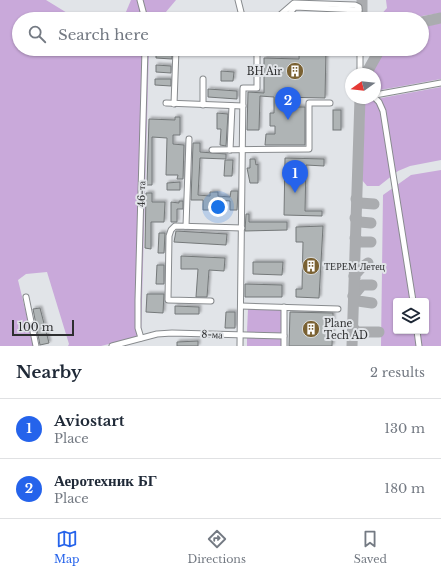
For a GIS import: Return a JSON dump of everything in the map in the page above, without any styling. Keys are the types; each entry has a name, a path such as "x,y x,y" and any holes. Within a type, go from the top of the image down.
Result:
{"street":[{"path":"140,0 143,12"},
{"path":"238,0 241,12"},
{"path":"283,12 290,5 300,2 355,4 359,10"},
{"path":"291,12 295,7 359,10"},
{"name":"46-та","path":"141,338 138,328 138,300 145,56"},
{"path":"174,104 176,56"},
{"path":"240,346 243,88 257,88 257,56"},
{"path":"360,56 360,68"},
{"path":"203,79 203,105"},
{"path":"381,96 441,83"},
{"path":"212,150 242,151 309,149 310,103 330,104"},
{"path":"166,104 243,106"},
{"path":"380,104 383,111 413,298"},
{"path":"230,150 232,106"},
{"path":"186,226 189,139"},
{"path":"211,301 168,300 169,236 171,230 175,226 242,228"},
{"path":"26,297 36,346"},
{"path":"241,306 338,309"},
{"path":"284,307 284,346"},
{"name":"8-ма","path":"112,346 141,338 172,333 284,336"},
{"path":"417,334 419,346"},
{"name":"8-ма","path":"123,346 141,338"}],"shaded area":[{"path":"0,0 46,0 66,12 12,12 12,56 149,56 141,336 101,346 68,346 69,344 47,272 26,274 18,280 34,346 0,346"},
{"path":"131,0 176,0 166,12 126,12"},
{"path":"386,0 441,0 441,13 429,15 429,12 383,12 387,8"},
{"path":"441,23 441,79 381,90 381,68 374,68 381,56 429,56 429,26"},
{"path":"441,87 441,160 410,166 398,171 379,186 367,186 362,180 365,104 381,104 381,98"},
{"path":"441,170 441,346 381,346 383,195 411,175"},
{"path":"248,309 281,309 281,333 247,332"},
{"path":"247,337 281,338 281,346 247,346"}],"building":[{"path":"156,56 172,56 172,59 156,58"},
{"path":"299,56 326,56 325,98 279,97 279,107 305,107 305,145 265,145 266,134 275,134 275,126 270,126 270,113 274,113 274,97 260,96 259,130 247,130 248,92 264,93 264,58 299,59"},
{"path":"156,65 171,66 171,73 156,72"},
{"path":"221,71 234,72 233,81 221,81"},
{"path":"155,79 171,79 171,86 155,85"},
{"path":"208,89 237,91 237,99 208,97"},
{"path":"333,110 341,110 341,130 333,130"},
{"path":"217,113 228,114 226,146 220,145 221,129 217,129"},
{"path":"175,117 180,117 180,135 173,135 173,144 184,145 183,179 177,179 178,175 166,175 167,138 152,137 152,185 147,185 149,119 175,120"},
{"path":"193,143 200,143 200,152 226,154 226,159 200,158 198,195 210,196 210,192 218,192 218,196 230,197 231,191 238,191 237,210 230,210 230,201 218,200 218,211 210,211 203,210 203,200 191,200"},
{"path":"285,158 324,159 324,166 306,165 305,211 322,211 322,216 284,215"},
{"path":"250,159 255,159 256,165 258,164 258,183 250,183 247,168 250,168"},
{"path":"225,160 233,160 232,176 224,176"},
{"path":"180,182 180,190 167,190 167,183"},
{"path":"146,193 152,193 152,202 165,202 164,222 151,222 151,249 145,248"},
{"path":"179,201 183,201 183,209 177,209 177,222 171,222 171,202 179,203"},
{"path":"246,214 249,214 249,222 287,222 287,230 245,231"},
{"path":"323,226 319,298 296,297 296,289 302,289 303,242 296,242 296,227"},
{"path":"176,231 227,234 226,245 174,242"},
{"path":"159,233 165,233 164,253 158,253"},
{"path":"181,256 225,258 224,271 209,270 207,297 196,297 198,269 181,269"},
{"path":"253,262 283,262 282,275 253,274"},
{"path":"157,265 164,265 164,284 156,284"},
{"path":"245,284 282,285 282,297 245,297"},
{"path":"147,294 164,294 163,313 146,312"},
{"path":"175,306 199,307 199,314 175,314"},
{"path":"40,308 49,343 40,345 33,309"},
{"path":"226,312 235,312 235,328 225,328"},
{"name":"Plane Tech AD","path":"290,312 333,313 332,346 289,346"},
{"path":"198,341 198,346 177,346 177,342"}],"taxiway":[{"path":"362,0 362,12"},
{"path":"429,21 441,18"},
{"path":"369,68 376,56"},
{"path":"352,346 360,104"},
{"path":"356,199 360,203 374,204"},
{"path":"355,218 360,222 371,223"},
{"path":"355,238 360,242 371,242"},
{"path":"355,278 354,276 368,263"},
{"path":"372,285 362,285 353,296 358,301 372,303"},
{"path":"353,328 357,332 379,332"}],"place":[{"name":"BH Air","path":"295,71"},
{"name":"Аеротехник БГ","path":"288,120"},
{"name":"Aviostart","path":"295,193"},
{"name":"ТЕРЕМ Летец","path":"311,266"},
{"name":"Plane Tech AD","path":"311,329"}]}
